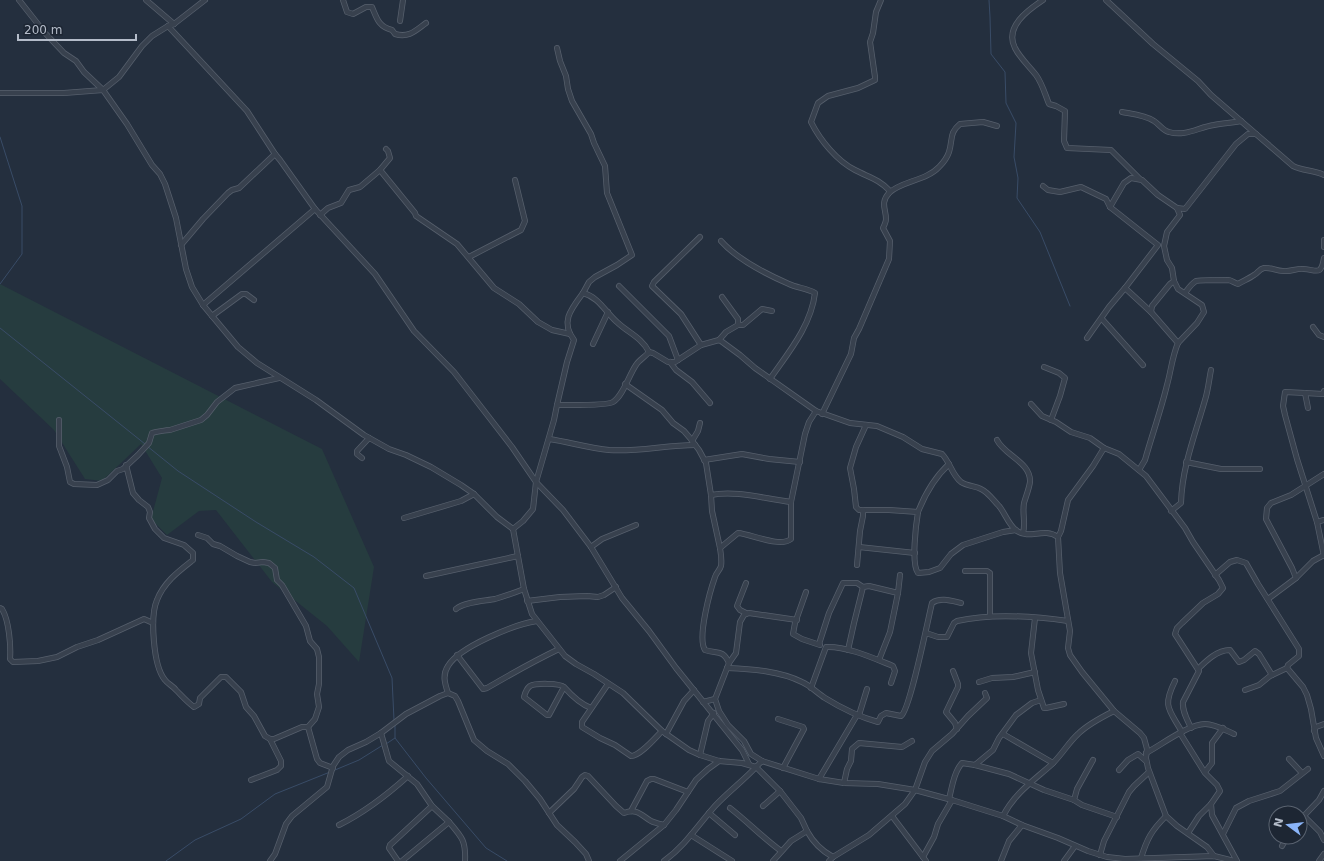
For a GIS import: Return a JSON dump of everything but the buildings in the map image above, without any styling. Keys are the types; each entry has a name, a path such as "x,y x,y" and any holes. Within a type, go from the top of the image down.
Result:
{"street":[{"path":"19,0 57,45 103,90 128,124 165,184 176,218 180,245 188,278 192,287 203,305 238,347 257,364 316,400 369,438 389,449 431,467 474,494 497,517 512,529 524,589 532,614 559,649 576,664 623,693 664,732 689,750 719,761 749,764 756,767 780,791 801,818 811,838 830,860 869,835 905,804 915,790 927,757 986,700 987,698 985,693"},
{"path":"146,0 174,24"},
{"path":"0,93 51,93 103,90 119,77 142,46 152,36 174,24 205,0"},
{"path":"343,0 347,12 353,14 366,7 372,7 380,24 385,28 392,30 395,34 402,36 412,34 426,24"},
{"path":"400,21 402,0"},
{"path":"881,0 876,12 870,42 875,80 858,88 828,96 818,103 810,122 834,155 855,171 883,183 890,190 889,193"},
{"path":"1043,0 1021,17 1014,27 1012,39 1015,48 1037,77 1049,104 1065,111 1064,141 1067,148 1111,150 1134,175 1142,180 1158,195 1177,208 1185,209 1236,144 1248,134 1256,134"},
{"path":"1106,0 1154,44 1198,81 1211,95 1293,166 1299,169 1320,173 1324,176"},
{"path":"168,26 247,111 275,154 320,215 375,274 414,332 454,372 512,447 536,482 563,510 591,547 622,598 742,750 749,764"},
{"path":"512,529 523,521 533,509 536,482 549,439 567,362 574,340 570,334 567,320 571,309 589,282 595,276 617,265 632,255 608,193 605,166 594,144 591,134 572,101 566,76 560,61 558,48"},
{"path":"1122,112 1149,118 1168,132 1187,133 1198,128 1214,124 1241,121"},
{"path":"822,414 851,354 854,338 889,259 890,240 884,228 886,219 883,204 889,193 901,186 920,179 937,168 946,158 949,151 952,132 960,124 983,122 997,126"},
{"path":"320,215 328,208 341,203 349,190 360,187 380,170 390,158 386,149"},
{"path":"180,245 228,193 240,188 268,159 275,154"},
{"path":"380,170 416,216 457,244 494,288 519,304 538,322 552,330 570,334"},
{"path":"1110,207 1124,183 1131,178 1142,180"},
{"path":"468,257 521,230 525,221 515,180"},
{"path":"1043,186 1048,190 1060,192 1081,187 1106,199 1110,207 1158,245"},
{"path":"1087,338 1180,215 1177,208"},
{"path":"203,305 316,209"},
{"path":"1139,470 1146,460 1167,385 1173,354 1178,343 1197,323 1204,312 1202,305 1178,289 1174,281 1172,268 1167,260 1164,246 1167,232"},
{"path":"700,237 654,282 652,286 681,314 702,345"},
{"path":"1324,240 1324,247"},
{"path":"721,241 741,258 790,284 808,289 815,293 810,312 799,338 770,380"},
{"path":"1184,293 1196,281 1229,280 1238,284 1253,276 1260,269 1267,268 1287,272 1304,268 1314,271 1323,266 1324,258"},
{"path":"1151,312 1152,306 1174,281"},
{"path":"619,286 669,336 678,360"},
{"path":"1125,288 1151,312 1178,343"},
{"path":"583,293 602,305 617,322 638,338 649,352 653,353 662,360 670,362 678,360 702,345 719,340 726,332 738,325 743,325 762,309 772,311"},
{"path":"212,316 242,294 247,294 254,300"},
{"path":"722,297 738,319 738,325"},
{"path":"593,344 608,312"},
{"path":"1102,319 1143,365"},
{"path":"1313,327 1319,335 1324,337"},
{"path":"719,340 770,380 816,411 850,423 877,426 903,437 922,449 939,452 945,457 956,477 961,482 983,490 1000,507 1016,530 1029,534 1046,532 1058,537"},
{"path":"557,405 607,404 613,402 621,392 636,363 649,352"},
{"path":"670,362 676,370 692,382 710,403"},
{"path":"1044,367 1059,373 1065,378 1051,420"},
{"path":"1172,511 1181,503 1182,479 1205,402 1211,370"},
{"path":"59,420 59,446 67,467 70,482 74,484 97,484 108,480 117,470 123,468 149,443 152,433 170,430 201,420 217,402 235,388 279,378"},
{"path":"625,384 662,410 673,423 684,431 704,460 710,484 712,511 720,548 721,565 710,591 704,619 702,641 705,650 722,653 725,655 728,666"},
{"path":"1268,599 1296,578 1313,561 1324,555 1318,522 1305,486 1283,406 1285,392 1323,394 1324,391"},
{"path":"1305,393 1308,408"},
{"path":"1031,404 1042,416 1071,432 1090,438 1104,448 1119,454 1139,470 1157,490 1185,528 1223,588 1218,594 1202,603 1182,622 1177,628 1175,634 1199,671 1183,702 1184,713 1191,728"},
{"path":"720,548 738,533 771,541 789,541 792,535 791,502 805,434 809,422 816,411"},
{"path":"692,441 698,432 700,423"},
{"path":"866,425 856,447 850,468 857,509 918,512"},
{"path":"362,458 357,454 357,451 369,438"},
{"path":"549,439 608,450 632,450 695,445"},
{"path":"997,440 1004,450 1012,455 1030,474 1030,482 1024,503 1025,528 1023,533"},
{"path":"1104,448 1093,466 1068,500 1061,531 1058,537 1060,573 1070,631 1068,648 1070,655 1082,672 1114,711 1140,733 1146,744 1146,762 1149,772 1166,816 1177,826 1188,832 1207,847 1214,856"},
{"path":"704,460 742,454 769,459 800,462"},
{"path":"1186,462 1221,469 1260,469"},
{"path":"949,464 937,476 918,512 915,529 915,568 918,573 929,572 940,568 951,554 963,545 1004,532 1016,530"},
{"path":"126,465 133,493 148,507 150,512 149,518 155,529 164,538 184,545 193,553 193,560 172,576 157,599 154,608 153,637 156,655 164,680 176,689 187,702 194,707 199,704 200,698 220,677 226,677 241,692 246,707 254,716 265,736 270,739 282,766 277,770 251,780"},
{"path":"1296,578 1266,519 1267,508 1271,503 1291,495 1324,474"},
{"path":"711,495 722,493 749,495 791,502"},
{"path":"404,518 461,501 474,494"},
{"path":"857,565 863,510"},
{"path":"1318,522 1324,520"},
{"path":"591,547 602,539 636,525"},
{"path":"198,535 207,538 214,544 237,556 255,563 269,563 275,568 278,580 306,626 310,642 317,649 319,657 319,684 317,694 319,707 315,719 308,727 302,727 274,739 270,739"},
{"path":"859,547 915,552"},
{"path":"426,576 518,556"},
{"path":"1215,575 1230,562 1242,560 1246,563 1299,649 1299,656 1288,665 1287,668 1272,675 1259,685 1245,690"},
{"path":"965,571 987,571 990,573 990,616"},
{"path":"878,660 890,632 900,575"},
{"path":"819,644 829,613 843,583 857,583 863,587 869,586 898,593"},
{"path":"746,584 737,606 740,610 746,613 797,620"},
{"path":"527,601 560,597 598,597 616,587"},
{"path":"848,650 863,587"},
{"path":"456,609 462,605 507,596 524,589"},
{"path":"806,592 793,632 794,636 826,647 848,650 893,666 895,669 891,683"},
{"path":"728,666 782,675 804,683 824,698 858,715 878,722 881,716 886,713 898,716 904,715 926,633 931,606 934,601 944,600 961,603"},
{"path":"0,608 4,613 9,636 10,659 13,662 38,661 57,657 76,647 98,640 144,619 154,623"},
{"path":"746,613 740,622 736,652 728,666 715,699 719,711 728,725 744,741 751,754 762,761 819,779 844,783 878,784 915,790 950,799 1003,816 1022,825 1100,855 1106,859 1214,856 1227,860"},
{"path":"926,633 938,637 947,637 956,621 990,616 1068,621"},
{"path":"1035,618 1031,653 1041,700 1044,708 1064,704"},
{"path":"448,693 444,676 447,667 457,655 498,634 528,622 537,621"},
{"path":"811,688 826,647"},
{"path":"457,655 483,689 530,665 540,657 559,649"},
{"path":"1198,669 1212,656 1225,650 1230,650 1239,662 1255,651 1259,654 1272,675"},
{"path":"1287,668 1308,695 1312,709 1314,731 1324,756"},
{"path":"953,672 958,687 946,712 958,728"},
{"path":"979,682 992,678 1013,677 1035,672"},
{"path":"1175,681 1167,700 1170,712 1205,772 1217,785 1220,791 1188,832"},
{"path":"564,687 549,715 547,716 524,697 528,688 532,685 560,684 564,687 583,705 591,708"},
{"path":"608,684 582,722 582,727 615,745 631,756 634,756 664,732 694,690"},
{"path":"819,779 858,715 867,689"},
{"path":"270,861 278,848 286,824 292,816 327,787 332,768 339,757 348,750 381,733 406,714 448,693 455,696 458,701 474,740 487,751 508,764 540,799 557,824 586,854 589,861"},
{"path":"703,702 715,699"},
{"path":"975,765 993,750 999,738 1016,715 1032,703 1041,700"},
{"path":"700,755 708,721 713,714 719,711"},
{"path":"1003,816 1015,797 1053,763 1078,733 1101,717 1114,711"},
{"path":"778,719 803,727 804,729 783,768"},
{"path":"1146,753 1191,728 1205,724 1223,728 1234,734"},
{"path":"1314,731 1316,727 1324,724"},
{"path":"308,727 317,759 320,763 332,768"},
{"path":"1205,772 1212,763 1212,743 1223,728"},
{"path":"381,733 389,761 417,784 432,806 459,833 464,843 465,861"},
{"path":"1003,734 1053,763"},
{"path":"844,783 847,769 851,761 852,749 856,744 902,747 912,741"},
{"path":"1119,770 1128,760 1138,754 1146,762"},
{"path":"1289,759 1302,773"},
{"path":"1074,800 1077,789 1093,760"},
{"path":"620,861 664,825 696,780 719,761"},
{"path":"665,861 691,835 708,813 724,796 762,761"},
{"path":"892,816 925,859 938,824 950,799 955,776 962,763 1009,774 1030,784 1074,800 1082,805 1117,817"},
{"path":"1222,834 1236,808 1249,801 1280,790 1308,769"},
{"path":"1100,855 1104,841 1134,786 1149,772"},
{"path":"549,813 574,789 582,776 585,775 588,776 624,813 631,811 664,825"},
{"path":"339,825 384,798 408,776"},
{"path":"631,811 647,781 650,779 654,779 688,792"},
{"path":"763,806 780,791"},
{"path":"1308,813 1319,800 1324,791"},
{"path":"1211,804 1212,815 1237,861"},
{"path":"432,806 390,845 389,848 400,861 449,822"},
{"path":"730,808 747,821 768,842 781,852"},
{"path":"708,813 734,835"},
{"path":"1141,858 1147,841 1154,828 1166,816"},
{"path":"1308,819 1324,840"},
{"path":"1001,861 1009,841 1022,825"},
{"path":"773,861 791,841 807,831"},
{"path":"691,835 732,861"},
{"path":"1064,861 1075,846"},
{"path":"1319,861 1324,854"}],"green space":[{"path":"0,284 322,449 374,567 359,662 327,626 272,582 216,510 199,511 167,535 151,519 162,478 141,444 102,481 85,479 54,430 0,379"}],"waterway":[{"path":"989,0 991,54 1005,72 1006,103 1016,123 1014,157 1018,178 1017,198 1040,232 1070,306"},
{"path":"0,137 22,206 22,254 0,284"},
{"path":"0,328 145,444"},
{"path":"147,446 178,471 256,522 314,557 354,588 392,678 394,720"},
{"path":"395,725 395,738 426,778 486,848 507,861"},
{"path":"386,744 395,738"},
{"path":"335,770 359,760 383,745"},
{"path":"166,861 195,840 241,819 275,794 330,772"}]}
